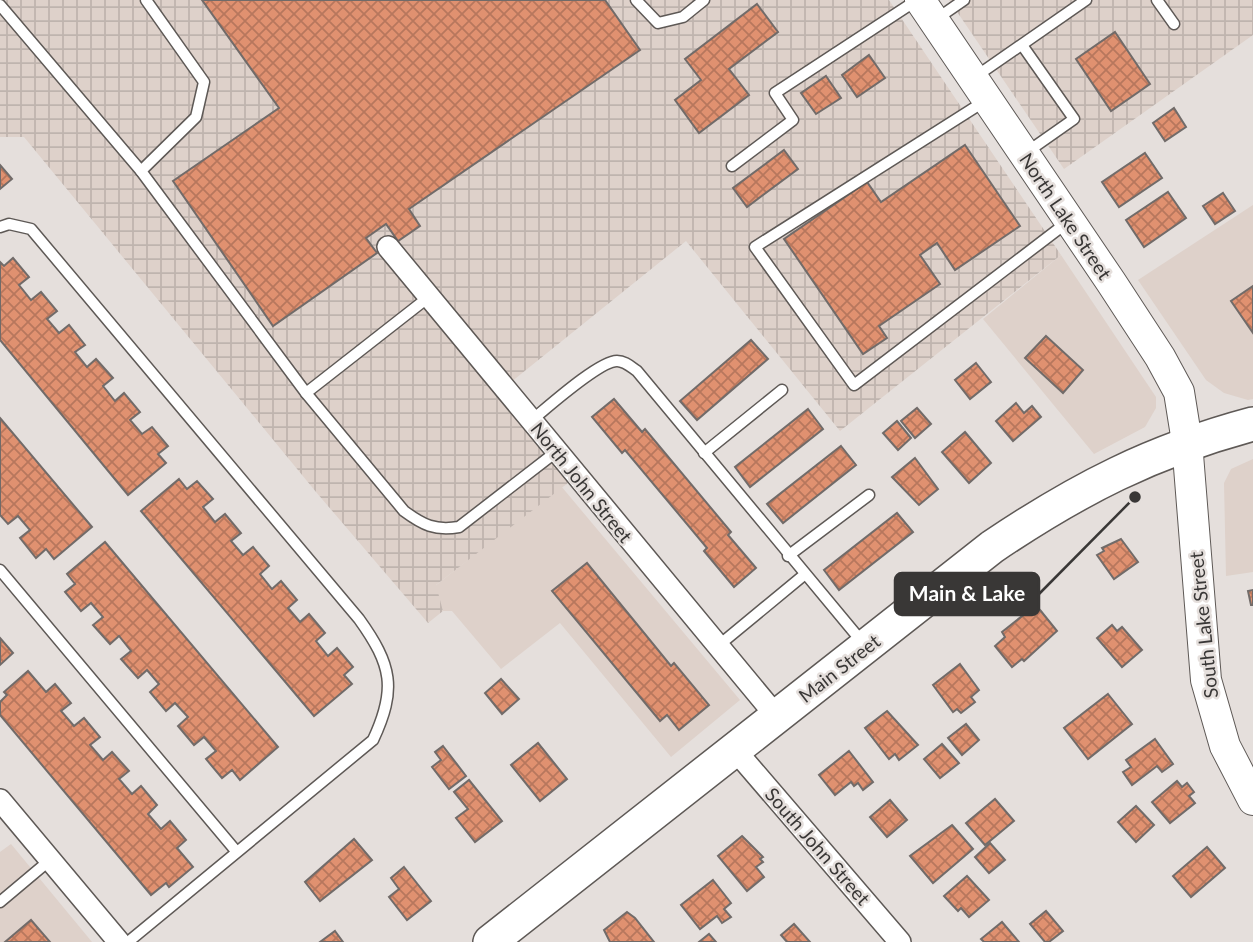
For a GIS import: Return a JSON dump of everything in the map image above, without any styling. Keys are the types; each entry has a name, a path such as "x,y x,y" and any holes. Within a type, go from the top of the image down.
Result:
{"main road":[{"name":"North Lake Street","path":"923,7 1069,220 1172,378 1182,401 1187,442"},
{"name":"Main Street","path":"490,942 992,547 1031,520 1111,475 1187,442 1253,424"},
{"name":"South Lake Street","path":"1187,442 1206,680 1225,746 1253,800"}],"street":[{"name":"North John Street","path":"388,247 777,717"},
{"name":"South John Street","path":"735,750 900,942"},
{"path":"0,800 119,942"}],"lane":[{"path":"141,171 196,117 204,82 146,0"},
{"path":"636,0 658,23 683,17 704,0"},
{"path":"732,166 793,120 775,93 923,7 964,0"},
{"path":"1069,220 854,385 755,247 980,89 1022,45 1086,0"},
{"path":"1157,0 1174,24"},
{"path":"0,5 141,171 306,393 404,511 424,525 441,530 459,527 556,452"},
{"path":"1022,45 1074,119 1024,154"},
{"path":"0,227 9,224 31,229 378,646 388,679 387,710 373,740 128,942"},
{"path":"306,393 430,296"},
{"path":"532,420 600,368 616,361 636,371 866,646"},
{"path":"704,453 782,390"},
{"path":"788,556 869,495"},
{"path":"0,570 236,851"},
{"path":"718,646 804,575"},
{"path":"0,902 50,860"}],"shaded area":[{"path":"0,0 889,0 1061,255 840,431 686,241 505,387 577,476 436,585 443,611 428,623 316,492 24,137 0,137"},
{"path":"949,0 1253,0 1253,35 1064,169"},
{"path":"1253,205 1253,399 1248,400 1224,393 1206,380 1138,280"},
{"path":"1061,255 1156,397 1156,408 1145,427 1094,454 983,319"},
{"path":"1253,459 1253,572 1226,576 1224,483 1231,469"},
{"path":"561,486 740,700 671,757 560,623 501,669 452,611 443,611 435,586"},
{"path":"11,844 92,942 0,942 0,852"}],"building":[{"path":"202,0 605,0 640,50 409,209 420,226 398,241 386,224 366,238 377,253 273,326 173,181 279,108"},
{"path":"757,4 778,32 729,69 749,95 699,133 675,100 701,80 685,59"},
{"path":"1115,32 1150,84 1111,111 1076,59"},
{"path":"869,55 885,78 857,97 842,75"},
{"path":"826,76 841,98 816,114 801,93"},
{"path":"1174,108 1186,127 1165,141 1153,123"},
{"path":"965,145 1020,226 955,270 937,243 920,255 940,284 879,326 887,338 863,354 784,239 867,182 881,202"},
{"path":"784,150 798,169 747,207 733,188"},
{"path":"1145,153 1162,178 1119,207 1102,182"},
{"path":"0,165 12,179 0,189"},
{"path":"1168,192 1186,218 1144,247 1126,220"},
{"path":"1223,193 1235,211 1215,224 1203,206"},
{"path":"13,258 29,277 19,285 31,300 41,292 57,311 47,319 59,333 69,325 85,345 75,352 87,367 96,359 113,378 103,386 115,401 124,393 140,412 130,420 142,434 152,427 168,446 158,454 166,463 128,495 0,340 0,262 4,266"},
{"path":"1253,286 1253,333 1231,301"},
{"path":"1046,336 1083,370 1063,393 1025,358"},
{"path":"751,340 768,359 697,420 680,401"},
{"path":"976,363 991,382 970,399 955,380"},
{"path":"614,399 642,432 645,429 731,532 728,535 756,568 734,587 704,551 707,548 625,450 622,453 592,417"},
{"path":"1016,403 1024,413 1032,406 1041,417 1013,441 996,421"},
{"path":"917,408 931,424 915,438 901,421"},
{"path":"808,409 823,429 750,487 735,467"},
{"path":"0,418 92,527 54,559 46,549 36,558 20,538 30,530 18,516 8,524 0,515"},
{"path":"897,421 911,438 898,450 883,433"},
{"path":"965,432 991,463 969,483 942,452"},
{"path":"841,446 856,465 783,523 767,504"},
{"path":"915,458 938,489 919,505 892,477"},
{"path":"179,479 187,489 197,481 213,499 203,507 215,522 225,514 241,533 231,541 243,555 253,547 269,566 260,574 272,589 281,581 297,600 288,608 300,622 309,614 325,633 316,641 328,656 337,648 353,667 344,675 352,684 314,716 141,511"},
{"path":"897,513 913,532 839,590 824,570"},
{"path":"1121,539 1138,562 1114,579 1097,555 1104,551 1102,548"},
{"path":"105,542 278,747 240,780 232,770 222,778 206,759 216,751 204,737 194,745 178,726 188,717 175,703 166,711 150,692 159,684 147,670 138,678 121,659 131,651 119,636 110,644 93,625 103,617 91,603 81,611 65,592 75,584 67,574"},
{"path":"587,563 671,666 674,663 709,705 679,730 667,715 660,721 552,591"},
{"path":"1253,590 1253,605 1251,605 1248,591"},
{"path":"1036,605 1057,631 1024,661 1022,659 1012,667 995,646 1005,637 1002,632"},
{"path":"1112,625 1117,631 1122,627 1142,650 1122,667 1097,638"},
{"path":"0,638 13,653 0,665"},
{"path":"960,664 979,690 971,697 975,702 961,713 957,709 953,712 933,685"},
{"path":"28,671 46,692 55,684 71,703 61,711 74,726 84,718 100,737 90,745 103,760 112,752 129,771 119,779 132,794 141,786 157,805 148,814 161,829 170,821 186,840 177,848 193,867 169,887 166,883 151,895 0,715 0,702 7,695 4,692"},
{"path":"501,679 519,699 502,714 485,693"},
{"path":"1108,694 1132,724 1088,759 1064,728"},
{"path":"887,711 918,745 899,760 895,754 889,759 865,728"},
{"path":"966,724 979,740 962,755 948,738"},
{"path":"1155,739 1173,764 1162,772 1157,766 1132,785 1123,772 1131,767 1126,760"},
{"path":"538,743 567,779 540,801 511,765"},
{"path":"942,744 959,763 940,778 924,759"},
{"path":"443,746 466,776 449,789 432,767 441,760 435,752"},
{"path":"849,751 873,782 863,790 858,783 854,786 851,782 835,795 819,775"},
{"path":"469,780 502,821 475,842 456,818 468,809 454,792"},
{"path":"1177,781 1182,787 1187,783 1194,792 1189,796 1195,803 1170,823 1152,802"},
{"path":"995,799 1014,821 985,845 966,823"},
{"path":"890,800 907,820 887,837 870,817"},
{"path":"1136,806 1154,825 1136,842 1118,822"},
{"path":"952,825 973,849 933,883 910,856"},
{"path":"742,836 763,857 760,859 763,862 756,867 764,877 747,891 718,856"},
{"path":"354,839 372,860 320,901 305,882"},
{"path":"990,843 1005,860 989,873 975,857"},
{"path":"1207,847 1225,868 1191,897 1173,876"},
{"path":"404,867 431,901 407,920 389,897 399,889 391,878"},
{"path":"967,876 989,900 969,917 961,908 958,911 944,896"},
{"path":"713,880 731,903 724,909 731,917 722,923 717,916 700,929 681,905"},
{"path":"1046,911 1063,931 1049,942 1045,942 1030,924"},
{"path":"627,912 654,942 610,942 604,930"},
{"path":"31,920 50,942 5,942"},
{"path":"1002,922 1019,942 984,942 981,939"},
{"path":"794,924 810,942 787,942 781,935"},
{"path":"335,931 343,942 320,942"},
{"path":"709,934 716,942 699,942"}],"place":[{"name":"Main & Lake","path":"1135,497"}]}
